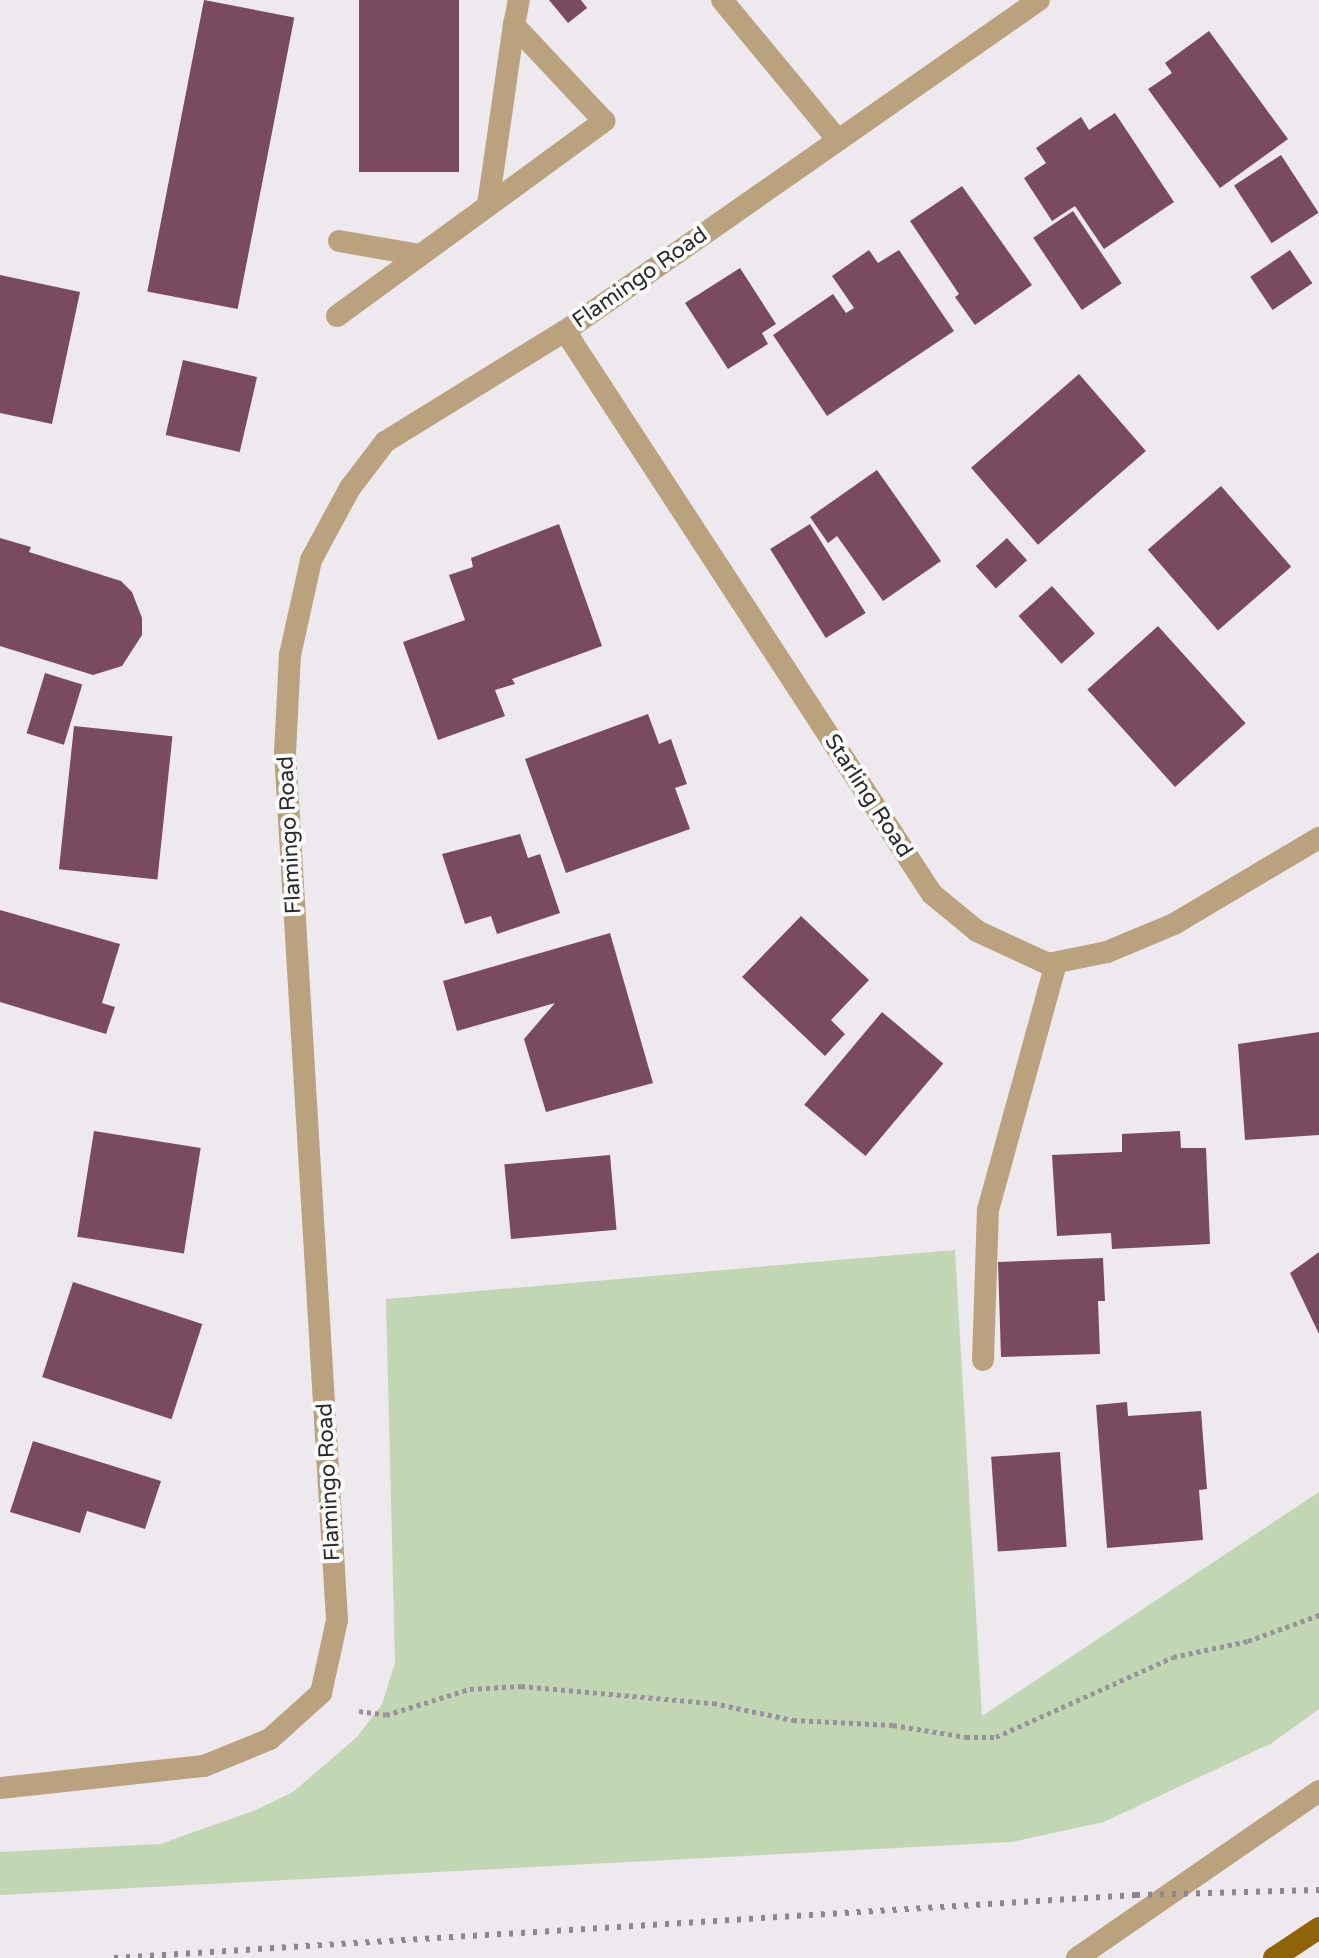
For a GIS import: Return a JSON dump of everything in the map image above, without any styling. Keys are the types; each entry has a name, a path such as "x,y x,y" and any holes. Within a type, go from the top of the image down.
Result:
{"main road":[{"path":"1282,1952 1319,1928"}],"street":[{"path":"488,205 519,0"},
{"path":"722,0 838,140"},
{"name":"Flamingo Road","path":"0,1788 204,1766 270,1739 321,1693 337,1620 285,753 290,655 311,560 350,488 385,442 565,331 1039,0"},
{"path":"337,316 604,121 514,25"},
{"path":"339,241 419,255"},
{"name":"Starling Road","path":"565,331 932,894 977,931 1048,964 1056,963"},
{"path":"983,1360 988,1210 1056,963 1107,952 1174,924 1319,838"},
{"path":"1077,1958 1319,1791"}],"path":[{"path":"310,1703 386,1715 470,1689 521,1686 713,1703 793,1720 893,1725 966,1737 996,1737 1173,1657 1248,1641 1319,1615"}],"green space":[{"path":"955,1250 982,1716 1319,1492 1319,1709 1272,1743 1104,1822 1011,1842 0,1895 0,1852 160,1844 256,1810 293,1792 357,1737 382,1704 395,1663 386,1299"}],"building":[{"path":"204,0 294,18 238,309 147,292"},
{"path":"359,0 459,0 459,172 359,172"},
{"path":"549,0 581,0 587,8 568,23"},
{"path":"1209,31 1288,139 1220,188 1148,89 1172,73 1165,63"},
{"path":"1115,113 1174,202 1104,249 1075,206 1052,221 1024,178 1046,163 1036,148 1081,117 1089,130"},
{"path":"1281,155 1319,213 1272,243 1234,185"},
{"path":"962,186 1032,285 975,325 955,297 959,294 910,221"},
{"path":"1073,211 1122,283 1082,310 1033,238"},
{"path":"869,250 878,263 899,250 954,331 827,416 773,335 833,294 846,313 854,308 832,276"},
{"path":"1290,250 1312,283 1273,310 1250,277"},
{"path":"740,268 776,324 762,333 768,344 728,369 685,303"},
{"path":"0,275 80,292 52,424 0,413"},
{"path":"183,360 257,377 240,452 166,435"},
{"path":"1079,374 1146,451 1038,545 971,468"},
{"path":"877,470 941,561 883,601 837,536 828,543 810,517"},
{"path":"1221,486 1291,567 1218,630 1148,550"},
{"path":"559,524 602,646 512,679 515,684 495,690 505,716 438,740 403,642 465,620 449,575 473,567 471,558"},
{"path":"810,524 866,613 826,638 770,549"},
{"path":"0,538 31,547 29,552 121,581 132,592 142,618 142,635 122,666 93,675 0,646"},
{"path":"1007,538 1027,560 996,588 976,566"},
{"path":"1052,586 1095,634 1061,664 1019,616"},
{"path":"1158,626 1246,723 1175,787 1087,690"},
{"path":"45,673 82,684 64,745 27,733"},
{"path":"648,714 659,744 671,739 687,784 675,788 690,829 566,873 525,759"},
{"path":"74,726 172,736 157,880 59,869"},
{"path":"520,834 528,858 540,854 560,913 497,934 491,916 465,924 442,854"},
{"path":"0,910 120,944 102,1003 115,1007 106,1034 0,1002"},
{"path":"801,916 869,980 831,1020 845,1034 825,1056 742,977"},
{"path":"610,933 653,1083 546,1112 524,1039 555,1003 457,1031 443,981"},
{"path":"882,1012 943,1063 866,1156 804,1105"},
{"path":"1319,1032 1319,1135 1245,1140 1238,1044"},
{"path":"94,1131 201,1148 184,1254 77,1237"},
{"path":"1180,1131 1181,1148 1206,1148 1210,1244 1112,1249 1111,1233 1057,1236 1052,1155 1122,1152 1122,1134"},
{"path":"610,1155 617,1230 511,1239 504,1164"},
{"path":"1319,1252 1319,1334 1290,1273"},
{"path":"1103,1258 1105,1301 1098,1301 1100,1354 1001,1357 998,1262"},
{"path":"73,1282 202,1324 171,1419 42,1377"},
{"path":"1127,1402 1128,1416 1201,1411 1207,1489 1199,1490 1203,1540 1107,1548 1096,1405"},
{"path":"33,1441 161,1481 145,1529 87,1511 80,1533 10,1512"},
{"path":"1060,1452 1067,1547 998,1552 991,1457"}],"railway":[{"path":"114,1958 1136,1895 1319,1890"}]}
